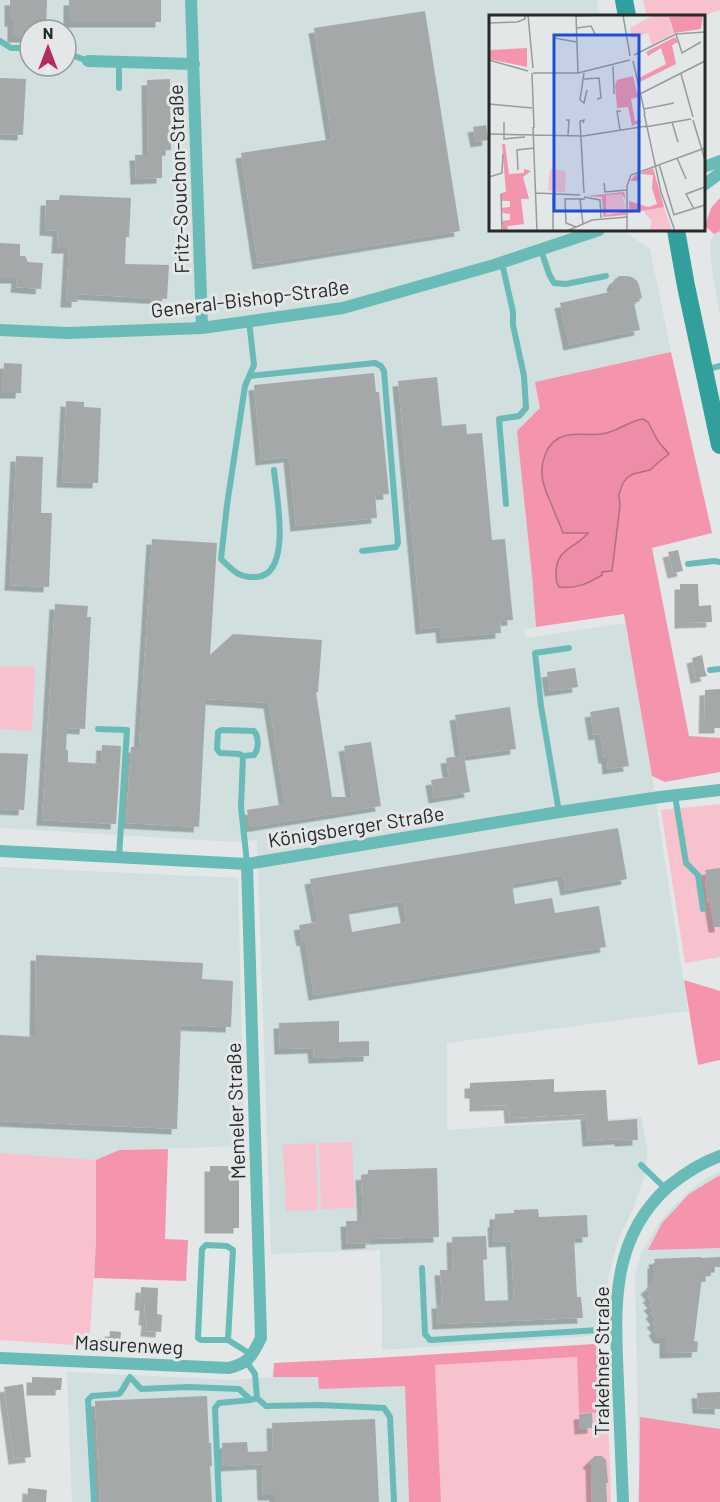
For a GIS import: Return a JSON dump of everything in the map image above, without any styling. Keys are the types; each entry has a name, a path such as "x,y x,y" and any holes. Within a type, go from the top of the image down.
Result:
{"street":[{"name":"Fritz-Souchon-Straße","path":"191,0 202,328"},
{"path":"624,0 627,15"},
{"name":"Fritz-Souchon-Straße","path":"88,61 194,64"},
{"path":"705,167 720,161"},
{"path":"705,184 720,173"},
{"name":"General-Bishop-Straße","path":"567,241 583,231"},
{"name":"General-Bishop-Straße","path":"0,330 68,333 202,328 343,308 502,262 596,231"},
{"path":"676,231 686,286 712,368 720,445"},
{"name":"Königsberger Straße","path":"0,851 247,864 559,812 719,789"},
{"name":"Memeler Straße","path":"247,864 261,1338 249,1358"},
{"name":"Trakehner Straße","path":"623,1502 616,1329 618,1290 623,1260 640,1219 658,1197 682,1175 720,1156"},
{"name":"Masurenweg","path":"0,1358 229,1368 243,1365 249,1358"}],"lane":[{"path":"0,41 12,48 18,48"},
{"path":"78,57 88,61"},
{"path":"119,63 119,88"},
{"path":"540,249 554,283 566,284 606,276"},
{"path":"502,262 524,376 526,408 519,416 499,419 506,504"},
{"path":"249,321 254,365 245,386 221,559 235,573 249,578 261,577 269,572 278,558 280,529 274,470"},
{"path":"250,376 375,363 381,366 384,371 398,543 396,547 362,551"},
{"path":"688,564 720,562"},
{"path":"559,812 541,706 535,653 569,648"},
{"path":"710,670 720,669"},
{"path":"98,729 128,730 119,857"},
{"path":"222,730 254,731 258,735 257,751 254,755 243,756 220,753 217,749 218,732 222,730"},
{"path":"243,756 241,807 247,864"},
{"path":"675,795 686,863 698,875 703,909"},
{"path":"640,1165 666,1189"},
{"path":"228,1340 233,1250 227,1246 206,1245 202,1249 198,1338 228,1340 249,1358 255,1374 254,1399"},
{"path":"422,1268 425,1334 430,1340 616,1329"},
{"path":"94,1502 88,1400 92,1396 119,1394 130,1377 131,1363"},
{"path":"130,1377 141,1389 188,1387 239,1389 266,1406 320,1405 384,1408 390,1417 394,1502"},
{"path":"219,1502 215,1408 219,1403 254,1399"}],"shaded area":[{"path":"0,0 597,0 600,15 489,15 489,231 626,231 650,249 671,352 536,382 540,408 532,575 536,627 524,629 526,638 625,623 652,776 688,1011 447,1043 447,1130 641,1117 647,1146 647,1160 644,1177 632,1212 619,1237 608,1279 606,1327 592,1336 382,1350 380,1250 271,1254 257,840 235,842 0,828"},
{"path":"643,0 720,0 720,10 705,15 647,15"},
{"path":"720,198 720,231 714,234 705,226 711,208"},
{"path":"720,231 720,316 712,271 710,242 714,234"},
{"path":"671,352 712,533 652,548 689,736 720,738 720,772 665,782 652,776 624,614 536,627 517,431 540,408 535,382","holes":["648,422 658,441 650,470 633,474 627,478 619,494 620,506 612,570 602,572 602,575 582,585 559,587 556,582 556,569 589,532 560,529 559,521 548,500 561,437 573,434 602,434 621,427"]},
{"path":"643,419 648,422 658,441 669,454 650,470 633,474 623,483 619,494 620,506 612,571 602,572 602,575 582,585 559,587 556,573 559,558 588,533 563,533 542,478 546,452 560,437 573,434 606,433"},
{"path":"0,666 35,667 32,731 0,729"},
{"path":"720,804 720,957 685,963 661,810"},
{"path":"0,867 238,878 244,1146 119,1150 96,1160 0,1153"},
{"path":"684,980 720,991 720,1060 698,1065"},
{"path":"352,1142 355,1208 321,1209 319,1143"},
{"path":"316,1143 318,1210 286,1211 283,1145"},
{"path":"168,1149 165,1239 188,1240 186,1281 94,1278 96,1160 119,1150"},
{"path":"0,1153 96,1160 96,1241 89,1346 0,1340"},
{"path":"720,1171 720,1502 637,1502 639,1478 635,1276 641,1254 660,1221 688,1192"},
{"path":"720,1175 720,1248 648,1250 662,1223 689,1194"},
{"path":"594,1344 606,1358 608,1412 579,1413 577,1357 435,1365 441,1502 409,1502 405,1386 319,1389 318,1377 273,1377 274,1363"},
{"path":"577,1357 579,1412 608,1412 611,1502 441,1502 435,1365"},
{"path":"67,1372 233,1380 318,1377 319,1389 405,1386 409,1502 72,1502"},
{"path":"640,1417 720,1429 720,1502 639,1502"}],"building":[{"path":"10,0 47,0 46,18 18,18 18,37 13,37 13,21 10,21"},
{"path":"69,0 161,0 161,22 78,22 78,18 69,18"},
{"path":"425,11 460,231 258,264 241,153 332,139 314,28"},
{"path":"0,78 26,79 23,135 0,134"},
{"path":"170,79 171,150 162,151 162,178 136,179 135,155 148,155 147,80"},
{"path":"486,125 488,140 476,142 473,127"},
{"path":"60,195 131,198 125,264 169,265 167,299 77,294 77,302 66,302 69,248 57,248 58,231 45,230 46,200 59,200"},
{"path":"0,243 20,244 20,256 25,256 28,262 43,263 41,289 16,287 17,278 0,278"},
{"path":"619,276 632,277 639,285 642,298 634,303 640,330 569,345 560,303 614,291 612,284"},
{"path":"4,363 22,364 21,393 2,393"},
{"path":"374,373 376,392 379,392 389,494 375,495 377,518 296,526 289,457 261,460 254,385"},
{"path":"437,377 442,426 466,424 467,434 482,433 492,540 505,539 513,620 500,621 501,633 442,638 441,627 421,629 398,381"},
{"path":"66,401 84,402 84,407 101,408 98,483 62,482"},
{"path":"16,456 43,457 41,513 52,513 49,587 10,585"},
{"path":"152,539 217,543 210,655 233,634 322,640 318,692 316,692 332,797 352,797 344,746 371,742 381,806 250,827 247,810 285,804 269,703 206,699 199,827 126,823 131,747 139,747"},
{"path":"678,550 683,571 673,573 668,552"},
{"path":"680,584 698,584 699,606 711,605 712,622 680,623"},
{"path":"55,604 88,606 87,617 91,617 85,729 67,728 66,750 68,750 68,762 101,764 102,745 121,746 116,824 42,820"},
{"path":"702,655 707,676 696,678 692,658"},
{"path":"575,668 578,687 550,691 547,672"},
{"path":"720,689 720,728 704,728 705,690"},
{"path":"510,707 516,749 464,756 470,792 434,798 431,780 449,777 446,758 461,756 455,715"},
{"path":"619,707 629,766 608,769 600,734 594,735 590,712"},
{"path":"0,753 28,754 24,810 0,809"},
{"path":"618,828 627,879 566,890 563,875 512,884 515,904 552,898 555,913 599,906 606,947 314,995 305,940 302,941 299,925 318,922 310,879","holes":["403,901 407,922 352,932 348,910"]},
{"path":"720,868 720,927 714,927 710,902 708,903 705,870"},
{"path":"36,955 203,963 202,979 233,981 231,1027 181,1025 177,1129 0,1121 0,1035 35,1037"},
{"path":"339,1021 339,1042 369,1041 369,1056 314,1058 313,1048 280,1049 279,1023"},
{"path":"554,1079 554,1092 606,1090 608,1121 637,1119 638,1140 588,1141 586,1114 510,1118 509,1105 475,1106 475,1093 470,1093 470,1083"},
{"path":"210,1166 239,1166 239,1228 210,1228"},
{"path":"437,1168 439,1237 371,1239 371,1243 347,1244 346,1221 357,1221 357,1217 363,1217 361,1175 368,1174 368,1170"},
{"path":"538,1209 539,1217 587,1215 588,1237 574,1238 577,1297 581,1297 583,1318 438,1324 437,1303 442,1303 440,1270 453,1270 452,1237 486,1236 487,1259 483,1260 485,1301 514,1300 511,1241 494,1242 495,1214"},
{"path":"720,1257 720,1267 711,1267 711,1276 702,1277 694,1341 698,1342 697,1352 665,1353 665,1338 659,1338 654,1330 657,1328 652,1322 656,1320 651,1313 654,1311 649,1305 653,1303 646,1289 653,1283 654,1259"},
{"path":"141,1287 158,1288 157,1314 162,1315 161,1332 146,1331 145,1305 140,1305"},
{"path":"110,1331 121,1332 120,1343 109,1342"},
{"path":"32,1377 62,1378 61,1390 32,1390"},
{"path":"23,1384 31,1457 14,1459 4,1387"},
{"path":"720,1392 720,1409 698,1408 697,1393"},
{"path":"207,1396 212,1502 100,1502 95,1401"},
{"path":"592,1413 593,1428 580,1429 579,1414"},
{"path":"375,1419 379,1502 275,1502 275,1495 263,1495 262,1464 223,1466 222,1443 247,1442 248,1452 273,1451 272,1423"},
{"path":"595,1456 602,1456 606,1460 607,1502 592,1502 591,1465 588,1462"},
{"path":"28,1488 47,1490 46,1502 27,1502"}]}
